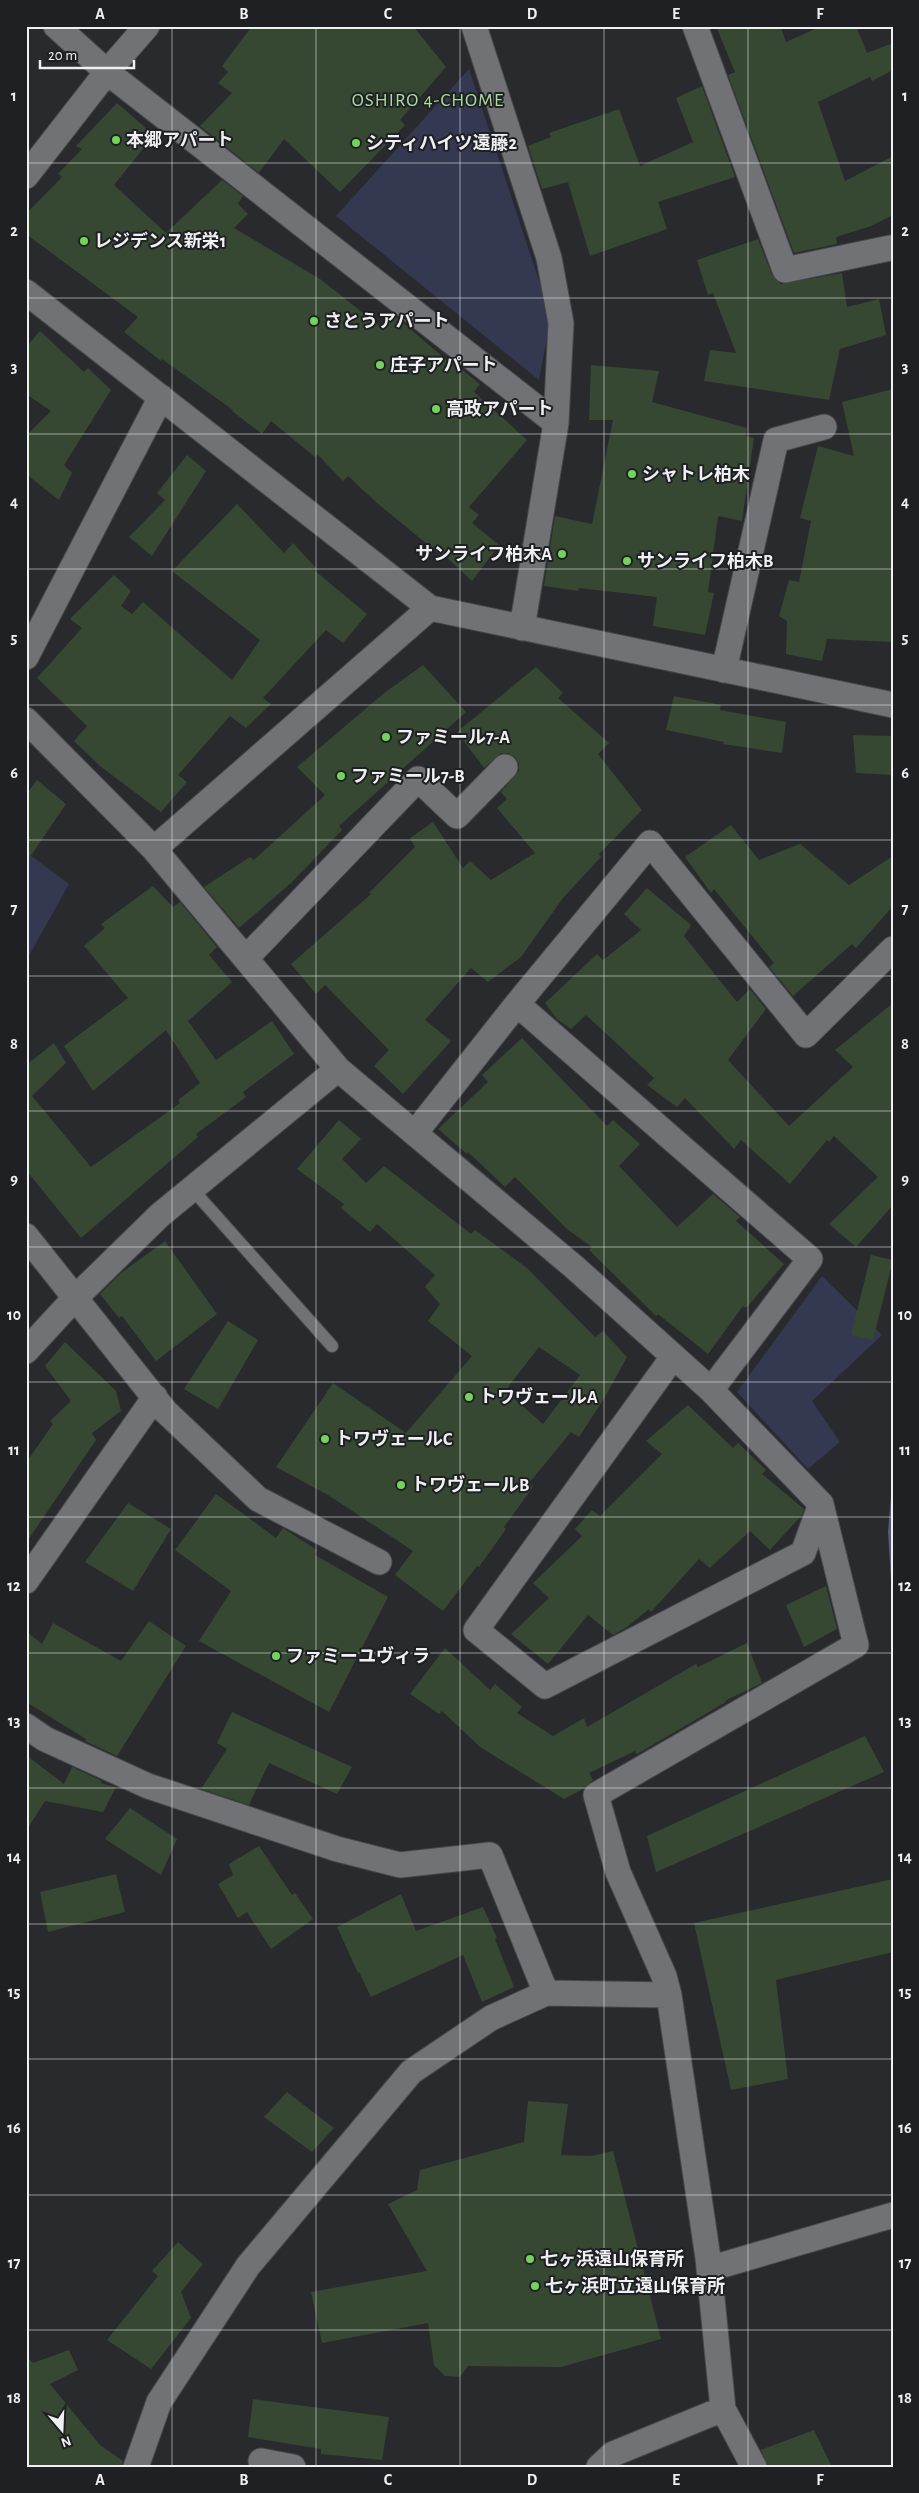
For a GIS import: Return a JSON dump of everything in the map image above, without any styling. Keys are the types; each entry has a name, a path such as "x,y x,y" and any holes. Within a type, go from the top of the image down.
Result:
{"street":[{"path":"56,26 106,72 556,423"},
{"path":"26,176 106,72 147,26"},
{"path":"474,26 548,258 561,323 556,423 522,628"},
{"path":"696,26 785,270 892,252"},
{"path":"26,292 430,608 893,705"},
{"path":"26,658 161,397"},
{"path":"724,670 776,440 824,427"},
{"path":"154,849 430,608"},
{"path":"26,720 154,849 338,1069 573,1266 711,1390 821,1504 856,1645 596,1795 618,1872 664,1976 669,1995 709,2268 723,2409 754,2467"},
{"path":"246,958 418,779 457,816 505,767"},
{"path":"415,1133 517,1004 650,843 806,1035 893,949"},
{"path":"517,1004 810,1259 711,1390"},
{"path":"26,1351 75,1298 160,1215 338,1069"},
{"path":"26,1236 165,1411 258,1498 379,1562"},
{"path":"674,1357 476,1630 544,1686 803,1553 821,1504"},
{"path":"26,1581 155,1397"},
{"path":"26,1726 45,1739 148,1786 337,1849 400,1865 490,1855 546,1993"},
{"path":"136,2467 159,2402 248,2266 411,2072 491,2018 546,1993 669,1995"},
{"path":"709,2268 893,2215"},
{"path":"599,2467 613,2454 723,2409"},
{"path":"261,2461 292,2467"}],"lane":[{"path":"192,1189 332,1346"}],"shaded area":[{"path":"469,69 551,317 539,380 336,216"},
{"path":"26,852 69,884 26,961"},
{"path":"822,1276 882,1335 812,1401 840,1442 808,1469 737,1392"},
{"path":"893,1471 893,1613 888,1532"}],"building":[{"path":"252,26 413,26 446,67 400,120 405,125 340,192 284,139 259,173 200,126 232,93 218,83 228,72 222,66"},
{"path":"716,26 780,26 786,42 822,26 856,26 867,53 893,43 893,70 872,81 870,77 818,102 845,181 893,156 893,215 871,226 836,237 837,244 794,253 728,75 735,72"},
{"path":"702,86 735,177 658,202 667,229 590,256 568,182 542,189 528,146 551,137 549,133 619,109 640,166 693,142 676,98"},
{"path":"117,103 154,135 114,185 166,233 222,180 243,196 238,204 248,214 234,228 320,279 382,328 393,314 450,363 451,361 480,384 474,392 527,440 469,507 479,515 472,523 499,545 472,581 445,556 444,558 377,503 348,476 343,481 317,454 315,457 271,421 262,434 233,410 162,359 161,361 124,332 138,317 26,234 26,214 62,177 58,174 82,149 76,146"},
{"path":"758,239 772,275 781,284 842,273 847,307 879,299 886,335 840,349 829,400 704,381 710,350 736,353 713,293 708,295 697,260"},
{"path":"40,331 84,372 88,368 111,390 64,465 72,473 59,500 26,474 26,436 51,411 26,394 26,347"},
{"path":"591,365 659,371 652,402 747,428 746,436 754,438 742,521 718,516 708,592 714,593 705,635 653,626 657,597 579,588 578,591 544,586 555,516 592,524 613,420 589,420"},
{"path":"893,389 893,642 827,639 822,661 786,654 787,621 779,616 789,580 799,582 811,521 800,518 818,446 854,456 842,402"},
{"path":"187,455 206,471 152,556 129,537 165,500 157,493"},
{"path":"237,504 284,553 293,543 316,568 314,570 367,614 343,643 326,630 263,698 271,704 246,728 230,716 178,775 187,782 161,812 100,766 74,741 87,726 37,678 82,628 70,619 114,575 131,591 121,606 132,614 143,602 232,680 260,640 172,571"},
{"path":"423,665 466,712 339,826 342,830 291,883 239,928 204,887 250,857 254,860 325,795 297,767 383,694"},
{"path":"536,667 563,693 558,698 609,743 598,754 642,810 599,854 601,857 563,898 521,957 488,982 471,968 425,1020 451,1041 403,1094 374,1066 389,1050 325,985 316,994 291,964 371,894 369,893 415,847 410,838 433,822 463,868 470,861 491,880 535,853 497,808 507,799 501,792 519,771 519,764 515,757 508,753 501,753 484,768 457,732"},
{"path":"674,696 721,705 720,710 786,722 782,753 723,744 724,742 666,730"},
{"path":"853,735 893,736 893,775 856,773"},
{"path":"37,780 66,804 26,863 26,795"},
{"path":"731,825 759,860 800,844 849,885 893,856 893,906 856,948 852,944 793,996 769,967 774,963 714,889 711,893 685,857"},
{"path":"153,886 173,907 180,902 217,947 209,955 232,982 188,1021 216,1060 272,1021 294,1054 243,1092 246,1097 196,1134 198,1137 81,1238 26,1170 26,1065 54,1043 66,1063 32,1096 91,1167 180,1103 178,1100 200,1083 166,1030 93,1091 64,1046 128,998 84,946 105,928 101,924"},
{"path":"647,888 691,925 684,936 737,1002 750,989 766,1009 728,1060 789,1126 853,1067 835,1050 893,1003 893,1205 856,1247 829,1224 878,1177 834,1136 829,1142 827,1140 790,1184 741,1140 734,1149 685,1098 677,1107 647,1085 654,1078 586,1015 571,1029 557,1019 545,1003 597,954 603,960 641,930 624,914"},
{"path":"522,1038 607,1126 613,1120 640,1144 619,1166 677,1227 713,1194 740,1217 736,1221 784,1264 746,1308 743,1306 708,1354 658,1314 656,1316 589,1250 592,1247 567,1229 515,1177 505,1187 468,1152 467,1154 438,1129 488,1082 482,1075"},
{"path":"339,1120 361,1139 342,1159 366,1183 384,1166 471,1234 475,1230 527,1268 595,1337 603,1331 627,1357 605,1397 579,1437 571,1432 529,1483 533,1487 504,1527 506,1529 479,1567 477,1566 443,1611 395,1575 413,1551 328,1495 276,1467 333,1383 406,1433 472,1356 428,1321 440,1304 425,1287 435,1275 377,1224 370,1232 341,1208 344,1204 297,1169","holes":["539,1347 580,1375 543,1424 505,1391"]},
{"path":"165,1241 217,1314 156,1361 122,1316 119,1318 100,1294 121,1273"},
{"path":"871,1255 893,1260 873,1340 851,1335"},
{"path":"228,1321 258,1340 218,1409 184,1389"},
{"path":"65,1342 116,1391 121,1411 92,1433 96,1440 26,1543 26,1463 53,1424 50,1421 71,1401 45,1366"},
{"path":"688,1405 733,1448 738,1443 766,1470 762,1474 804,1509 802,1515 770,1550 750,1531 710,1568 699,1559 651,1612 649,1609 627,1627 613,1635 588,1615 548,1664 511,1634 549,1598 533,1583 582,1536 575,1529 592,1510 600,1516 662,1454 646,1441"},
{"path":"216,1494 276,1538 283,1528 317,1550 315,1555 388,1597 329,1712 199,1641 231,1591 175,1550"},
{"path":"128,1503 171,1529 133,1591 85,1562"},
{"path":"826,1586 837,1629 804,1647 786,1605"},
{"path":"149,1621 186,1646 117,1756 85,1741 86,1739 26,1702 26,1631 42,1644 53,1623 121,1661"},
{"path":"747,1643 762,1683 725,1701 637,1754 635,1751 589,1773 593,1780 583,1789 564,1799 480,1747 442,1711 439,1714 410,1694 445,1648 490,1690 495,1684 522,1707 517,1713 553,1736 584,1718 587,1727 696,1664 698,1667"},
{"path":"232,1712 352,1767 337,1794 269,1763 249,1805 201,1789 227,1749 217,1743"},
{"path":"865,1736 884,1772 656,1872 647,1836"},
{"path":"26,1755 64,1784 72,1767 102,1781 101,1783 116,1787 103,1812 45,1801 26,1831"},
{"path":"130,1808 177,1839 161,1875 105,1839"},
{"path":"259,1846 292,1895 295,1893 313,1919 271,1949 247,1912 238,1918 218,1884 233,1875 229,1864"},
{"path":"116,1874 125,1912 48,1932 40,1892"},
{"path":"893,1879 893,1952 776,1980 788,2079 731,2090 694,1923"},
{"path":"401,1894 416,1931 483,1907 497,1938 495,1939 514,1987 482,2002 463,1955 371,1997 337,1927"},
{"path":"287,2092 334,2128 312,2152 264,2117"},
{"name":"七ヶ浜町立遠山保育所","path":"528,2101 568,2104 561,2155 592,2156 613,2151 661,2339 561,2367 468,2366 460,2377 445,2376 434,2365 428,2323 322,2343 311,2292 427,2271 388,2204 417,2190 420,2170 524,2142"},
{"path":"178,2242 203,2264 181,2292 191,2318 151,2369 107,2340 158,2276 152,2271"},
{"path":"69,2350 78,2370 50,2384 100,2445 123,2461 122,2467 26,2467 26,2356 33,2363"},
{"path":"253,2399 389,2417 382,2460 321,2454 321,2449 248,2437"},
{"path":"814,2430 832,2467 768,2467 761,2450"}],"place":[{"name":"本郷アパート","path":"116,140"},
{"name":"シティハイツ遠藤2","path":"356,143"},
{"name":"レジデンス新栄1","path":"84,241"},
{"name":"さとうアパート","path":"314,321"},
{"name":"庄子アパート","path":"380,365"},
{"name":"高政アパート","path":"436,409"},
{"name":"シャトレ柏木","path":"632,474"},
{"name":"サンライフ柏木A","path":"562,554"},
{"name":"サンライフ柏木B","path":"627,561"},
{"name":"ファミール7-A","path":"386,737"},
{"name":"ファミール7-B","path":"341,776"},
{"name":"トワヴェールA","path":"469,1397"},
{"name":"トワヴェールC","path":"325,1439"},
{"name":"トワヴェールB","path":"401,1485"},
{"name":"ファミーユヴィラ","path":"276,1656"},
{"name":"七ヶ浜遠山保育所","path":"530,2259"},
{"name":"七ヶ浜町立遠山保育所","path":"535,2286"}],"district":[{"name":"OSHIRO 4-CHOME","path":"428,99"}]}
